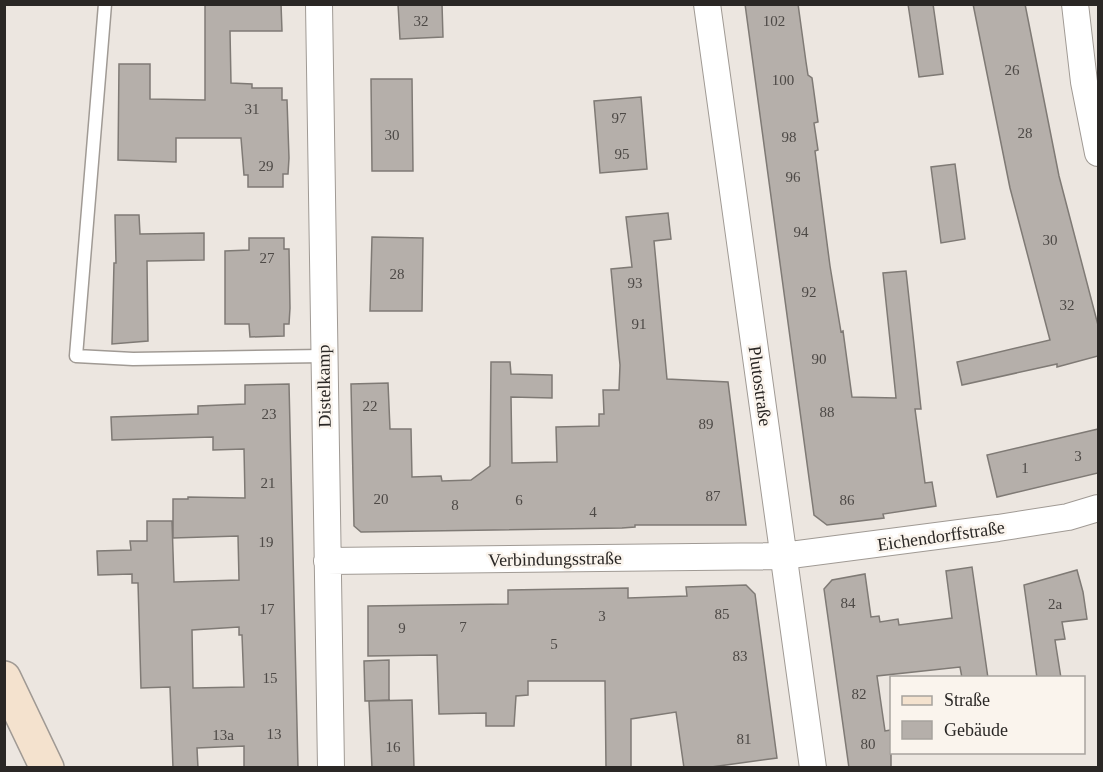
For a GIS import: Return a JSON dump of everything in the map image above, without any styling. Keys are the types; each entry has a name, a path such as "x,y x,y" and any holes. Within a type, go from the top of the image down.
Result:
{"main road":[{"path":"4,678 47,768"}],"street":[{"name":"Distelkamp","path":"319,4 331,768"},
{"name":"Plutostraße","path":"707,4 813,768"},
{"path":"1074,4 1084,82 1098,153"},
{"name":"Eichendorffstraße","path":"783,556 998,528 1068,517 1098,508"},
{"name":"Verbindungsstraße","path":"327,561 783,556"}],"lane":[{"path":"105,4 76,356 133,359 324,356"}],"building":[{"path":"205,4 281,4 282,31 230,31 231,83 252,84 252,88 282,88 282,100 287,100 289,158 288,174 283,174 283,187 248,187 248,175 244,175 241,138 176,138 176,162 118,160 119,64 150,64 150,99 205,100"},
{"path":"398,4 442,4 443,37 400,39"},
{"path":"745,4 798,4 808,75 812,78 818,122 814,123 818,150 815,151 830,266 841,332 843,331 852,397 896,398 883,273 906,271 921,409 915,409 925,483 932,482 936,506 883,514 884,518 827,525 814,515"},
{"path":"908,4 933,4 943,74 919,77"},
{"path":"973,4 1025,4 1059,176 1098,325 1098,356 1057,367 1057,364 962,385 957,362 1050,340 1010,188"},
{"path":"371,79 412,79 413,171 372,171"},
{"path":"641,97 647,169 600,173 594,101"},
{"path":"955,164 965,239 941,243 931,167"},
{"path":"668,213 671,239 654,241 667,379 728,382 746,525 635,525 635,527 622,528 361,532 354,526 351,384 388,383 390,429 411,429 412,477 441,476 442,481 471,480 490,466 491,362 510,362 511,374 552,375 552,398 511,397 512,463 557,462 556,427 599,426 599,414 604,414 603,390 619,390 620,365 611,269 632,267 626,217"},
{"path":"115,215 139,215 140,234 204,233 204,260 147,261 148,341 112,344 114,263 116,263"},
{"path":"372,237 423,238 422,311 370,311"},
{"path":"249,238 284,238 284,249 289,249 290,308 289,324 284,324 284,336 250,337 249,324 225,324 225,251 249,250"},
{"path":"289,384 298,768 244,768 244,746 197,748 198,768 173,768 170,687 141,688 138,583 132,583 132,574 98,575 97,551 131,550 130,541 147,541 147,521 172,521 174,582 239,580 238,536 173,538 173,499 245,498 244,449 213,450 213,437 112,440 111,417 198,414 198,406 245,404 245,385","holes":["239,627 239,635 242,635 244,687 193,688 192,630"]},
{"path":"1098,429 1098,473 997,497 987,455"},
{"path":"972,567 988,676 962,676 960,667 877,676 885,731 890,730 891,768 849,768 824,589 832,580 865,574 871,617 879,616 880,622 898,619 899,625 952,618 946,571"},
{"path":"1077,570 1087,619 1062,622 1065,639 1055,640 1061,676 1037,676 1024,585"},
{"path":"746,585 755,594 777,758 704,768 684,768 676,712 631,719 631,768 606,768 605,681 528,681 528,695 516,696 514,726 486,726 486,713 439,714 437,655 368,656 368,606 508,604 508,590 628,588 628,598 687,596 686,587"},
{"path":"389,660 389,700 365,701 364,661"},
{"path":"412,700 414,768 372,768 369,701"}]}
